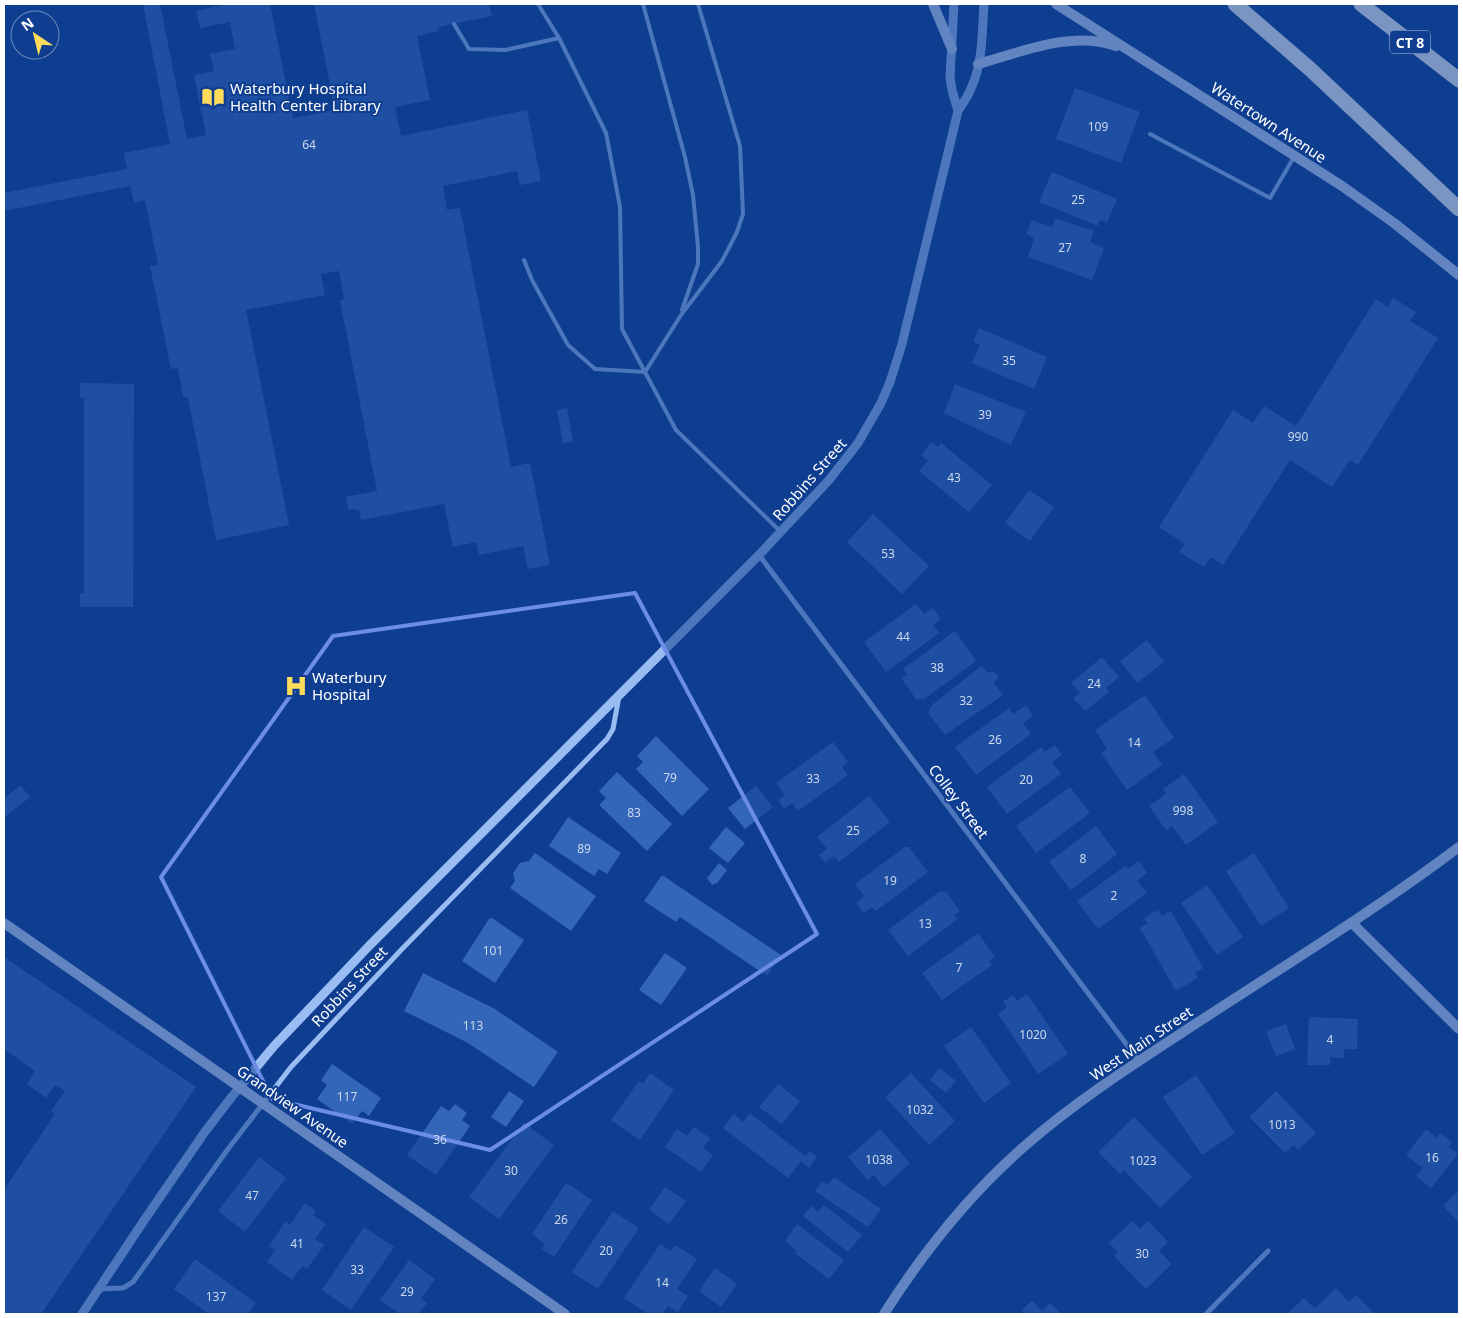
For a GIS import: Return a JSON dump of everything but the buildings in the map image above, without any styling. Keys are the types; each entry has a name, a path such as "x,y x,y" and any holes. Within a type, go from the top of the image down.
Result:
{"highway":[{"path":"1235,4 1318,76 1459,209"},
{"name":"CT 8","path":"1361,4 1459,80"}],"main road":[{"path":"933,4 952,49"},
{"name":"Watertown Avenue","path":"1056,4 1342,186 1394,222 1459,275"},
{"path":"978,64 1064,41 1106,42 1131,51"},
{"name":"West Main Street","path":"884,1314 936,1239 963,1207 1027,1144 1059,1118 1139,1061 1352,923 1459,847"},
{"name":"Grandview Avenue","path":"4,923 565,1314"},
{"path":"1352,923 1459,1029"}],"street":[{"name":"Robbins Street","path":"954,4 950,78 958,110"},
{"name":"Robbins Street","path":"82,1314 204,1133 274,1046 376,939 758,556 830,480 854,449 870,424 890,382 902,344 958,110 972,87 978,64 984,4"},
{"name":"Colley Street","path":"758,556 1139,1061"},
{"name":"Robbins Street","path":"98,1289 123,1288 133,1282 259,1100 341,1013 607,740 613,730 619,695"},
{"path":"1206,1314 1268,1252"}],"lane":[{"path":"538,4 559,38 606,133 620,207 622,329 676,430 781,532"},
{"path":"644,4 685,157 693,195 698,264 681,315"},
{"path":"644,372 681,315 722,261 737,232 743,214 740,146 698,4"},
{"path":"454,24 469,49 505,50 559,38"},
{"path":"1150,134 1270,198 1294,156"},
{"path":"524,260 532,280 568,345 595,369 644,372"}],"highlighted area":[{"path":"635,593 817,934 490,1150 272,1099 161,877 333,636"}],"place":[{"name":"Waterbury Hospital Health Center Library","path":"213,97"},
{"name":"Waterbury Hospital","path":"296,686"}]}
